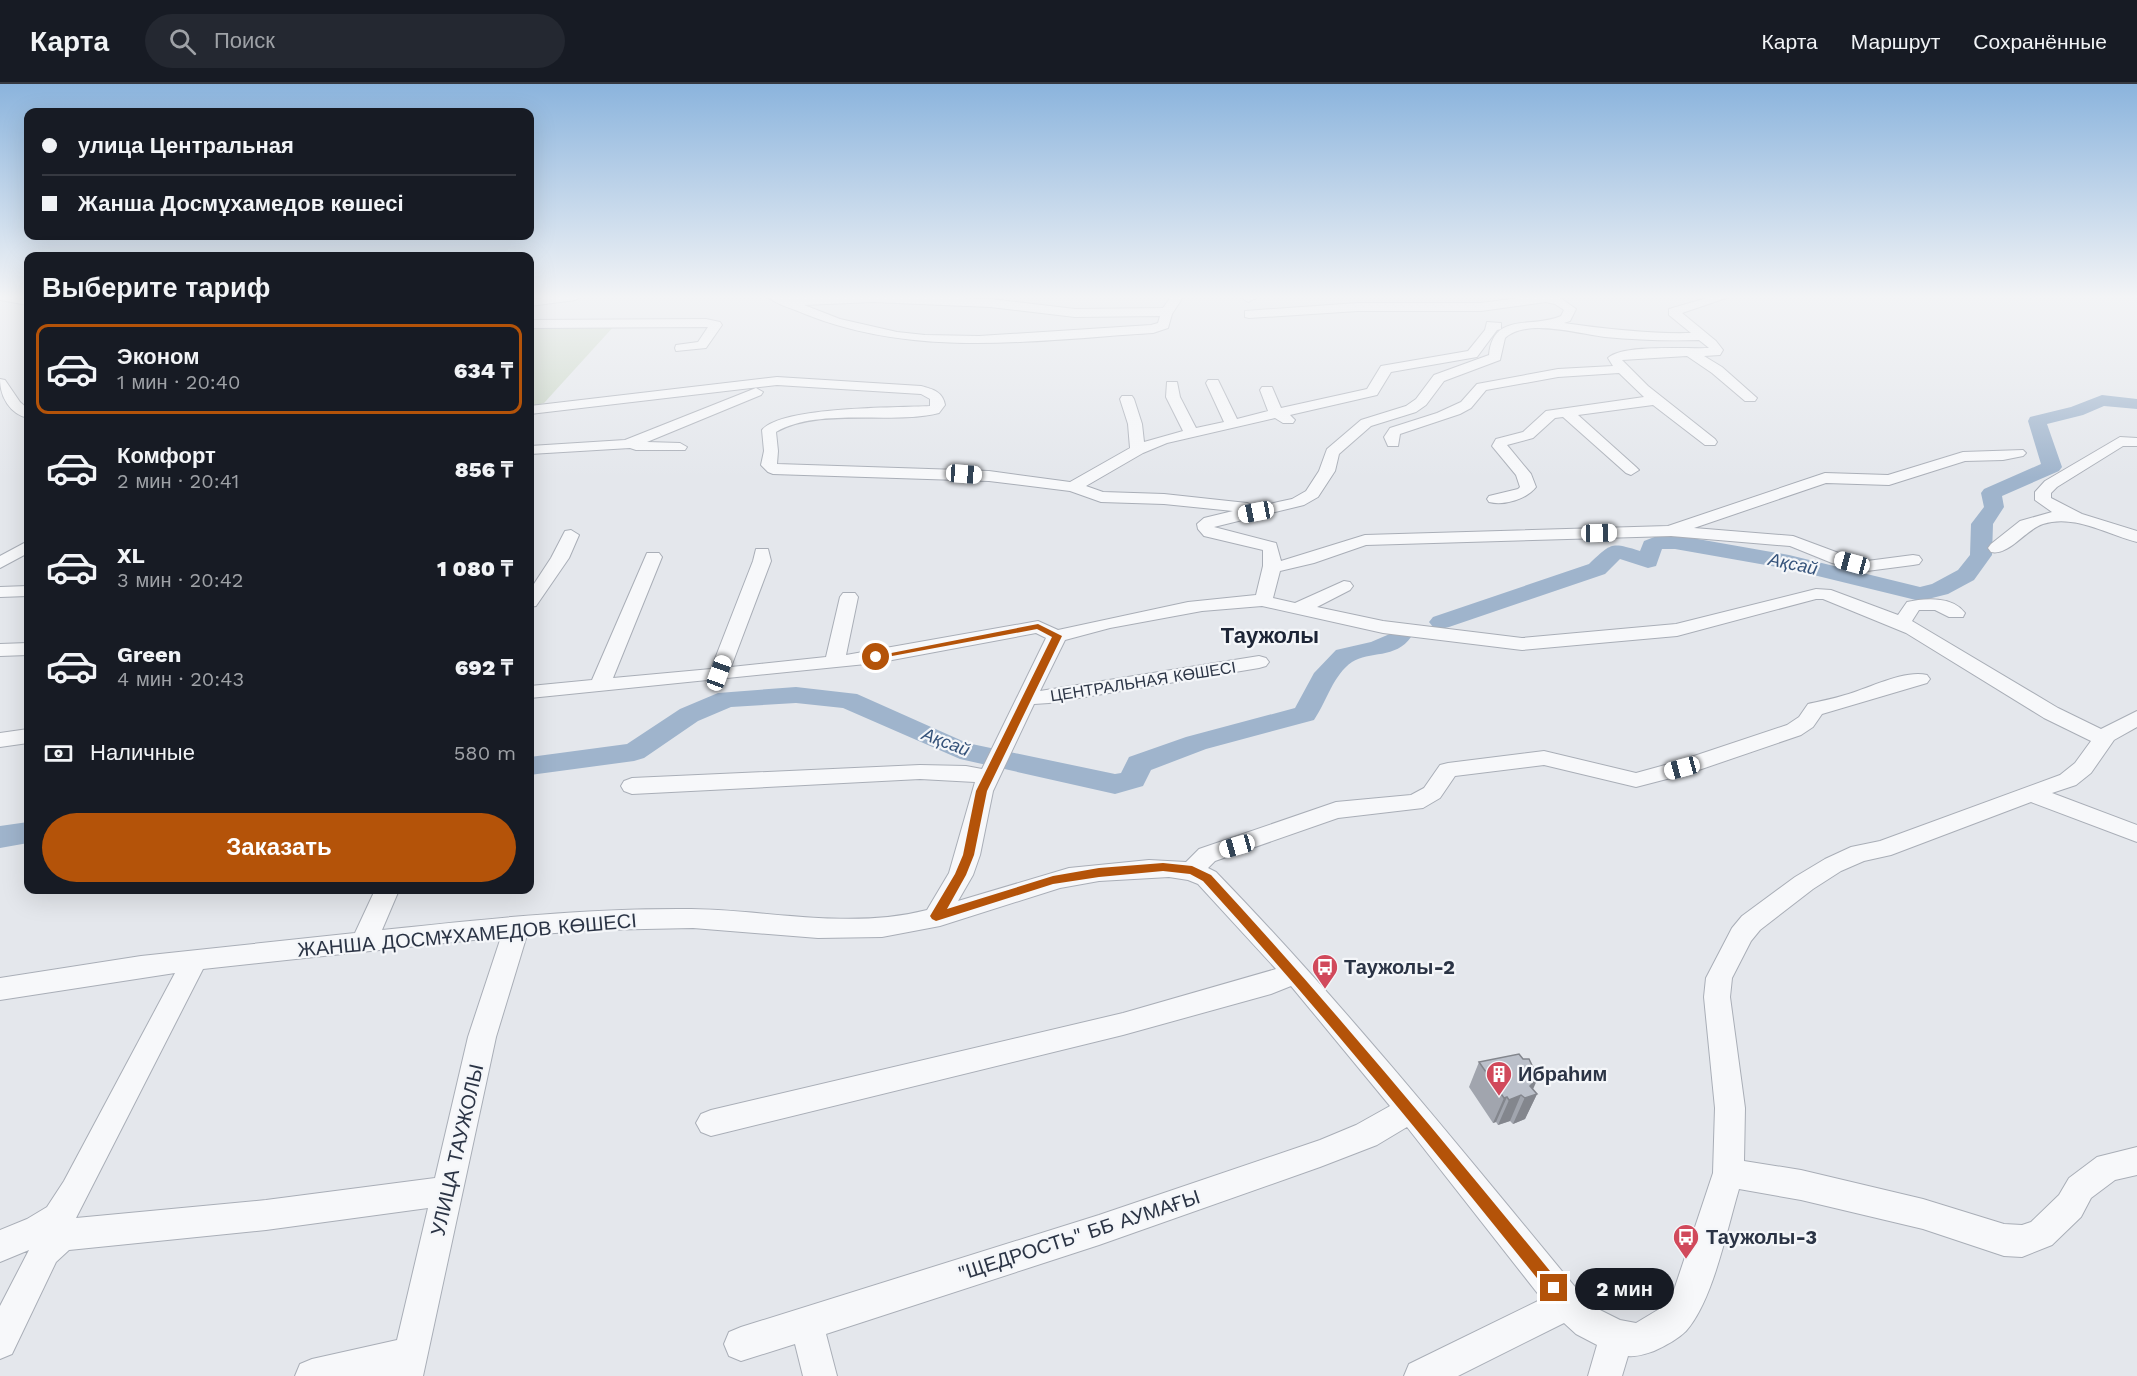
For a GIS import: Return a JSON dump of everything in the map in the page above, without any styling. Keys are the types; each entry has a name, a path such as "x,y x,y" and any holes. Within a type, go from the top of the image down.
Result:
{"street":[{"path":"1072,487 1138,450 1162,440 1372,392 1386,369 1453,357"},
{"path":"1262,601 1269,588 1269,572 1273,567 1273,553 1270,548 1206,529 1205,524 1298,501 1312,494 1327,471 1332,452 1366,423 1411,409 1421,402 1439,378 1483,364 1494,357"},
{"path":"1616,357 1615,361 1656,400 1710,442"},
{"path":"1697,357 1717,370 1750,398"},
{"path":"1456,372 1543,368"},
{"path":"1393,443 1391,437 1395,431 1458,409 1474,399 1478,389 1482,387 1558,373 1623,369"},
{"path":"534,410 777,381 929,392 936,397 938,405 934,410 837,415 779,423 769,430 771,451 769,465 773,469 964,474 1072,487 1101,497 1164,499 1246,508 1256,512"},
{"path":"627,444 762,390 777,381"},
{"path":"0,383 15,406 24,412"},
{"path":"1213,383 1232,424"},
{"path":"1172,386 1173,396 1191,432"},
{"path":"1267,390 1276,413 1292,422"},
{"path":"1127,399 1135,424 1138,450"},
{"path":"1495,499 1522,493 1528,487 1523,474 1499,446 1501,442 1525,437 1537,429 1551,414 1656,400"},
{"path":"0,411 24,419"},
{"path":"1565,411 1631,470"},
{"path":"2137,442 2120,441 2052,483 2043,492 2043,500 2067,515 2102,524 2137,537"},
{"path":"534,450 627,444 680,447"},
{"path":"1670,531 1825,478 1889,480 1963,457 1974,455 2000,458 2018,453"},
{"path":"1997,548 2026,525 2041,519 2067,515"},
{"path":"1273,567 1293,565 1324,552 1365,540 1670,531 1793,541 1838,559 1867,566 1912,560"},
{"path":"534,596 571,535"},
{"path":"0,563 24,548"},
{"path":"719,673 762,561 762,553"},
{"path":"600,685 652,557"},
{"path":"534,572 551,571"},
{"path":"1296,608 1344,586"},
{"path":"0,592 24,591"},
{"path":"936,916 961,875 968,855 982,791 1057,636 1077,629 1191,607 1242,600 1262,601 1383,627 1522,644 1677,630 1816,594 1825,594 1901,624 2051,713 2104,739"},
{"path":"835,662 849,597"},
{"path":"1901,624 1912,606 1942,605 1956,613"},
{"path":"534,692 835,662 1038,627 1057,636"},
{"path":"0,650 24,649"},
{"name":"ЦЕНТРАЛЬНАЯ КӨШЕСІ","path":"1027,696 1050,697 1259,662"},
{"path":"1920,679 1815,709 1806,722 1794,730 1682,768 1636,780 1544,758 1448,770 1432,793 1415,802 1336,810 1207,855 1192,870 1207,878 1294,973 1408,1108 1568,1305 1588,1322 1616,1337 1636,1340 1651,1335 1673,1320 1686,1302 1698,1273 1728,1173 1730,1108 1717,997 1719,978 1741,935 1750,923 1804,883 1859,852 1883,849 1989,808 2016,801 2029,792 2068,780 2078,774 2104,739 2137,718"},
{"path":"0,740 24,737"},
{"path":"632,786 920,772 990,774"},
{"path":"2029,792 2137,834"},
{"name":"ЖАНША ДОСМҰХАМЕДОВ КӨШЕСІ","path":"0,989 91,973 195,960 517,927 626,919 715,920 821,928 873,928 905,925 1053,880 1099,872 1163,867 1192,870"},
{"path":"364,942 385,894"},
{"name":"УЛИЦА ТАУЖОЛЫ","path":"408,1365 482,1037 517,927"},
{"path":"0,1246 38,1230 58,1218 86,1171 195,960"},
{"path":"711,1123 1123,1024 1271,983 1294,973"},
{"name":"\"ЩЕДРОСТЬ\" ББ АУМАҒЫ","path":"741,1344 1099,1230 1150,1210 1343,1146 1395,1120 1408,1108"},
{"path":"1728,1173 1802,1185 1923,1214 1976,1229 2004,1240 2022,1241 2041,1234 2070,1206 2080,1188 2108,1167 2137,1161"},
{"path":"0,1342 45,1251 54,1239 69,1234 266,1215 449,1191"},
{"path":"1421,1376 1536,1318 1568,1305"},
{"path":"807,1324 820,1374"},
{"path":"1605,1376 1616,1337"},
{"path":"312,1376 408,1365"}],"green space":[{"path":"534,357 586,357 544,403 534,406"}],"building":[{"path":"1519,1054 1523,1059 1529,1059 1538,1078 1530,1086 1537,1094 1525,1098 1521,1095 1509,1100 1507,1097 1504,1098 1479,1062"}],"waterway":[{"name":"Ақсай","path":"1441,622 1597,569 1616,551 1648,561 1652,546 1657,543 1675,542 1789,562 1920,594 1940,589 1966,575 1981,555 1982,524 1994,507 1991,493 2052,467 2037,421 2077,411 2102,400 2137,404"},
{"name":"Ақсай","path":"534,765 634,752 689,715 727,699 796,695 848,700 960,750 1115,784 1133,779 1139,764 1196,743 1305,714 1323,678 1345,655 1379,648 1399,637"},
{"name":"Ақсай","path":"0,837 24,834"}],"place":[{"name":"Таужолы-2","path":"1325,990"},
{"name":"Ибраһим","path":"1499,1097"},
{"name":"Таужолы-3","path":"1686,1260"}],"district":[{"name":"Таужолы","path":"1270,635"}],"route":[{"path":"876,657 1020,629 1043,627 1057,636 982,791 968,855 961,875 936,916 1053,880 1099,872 1163,867 1192,870 1207,878 1294,973 1408,1108 1554,1288"}]}
